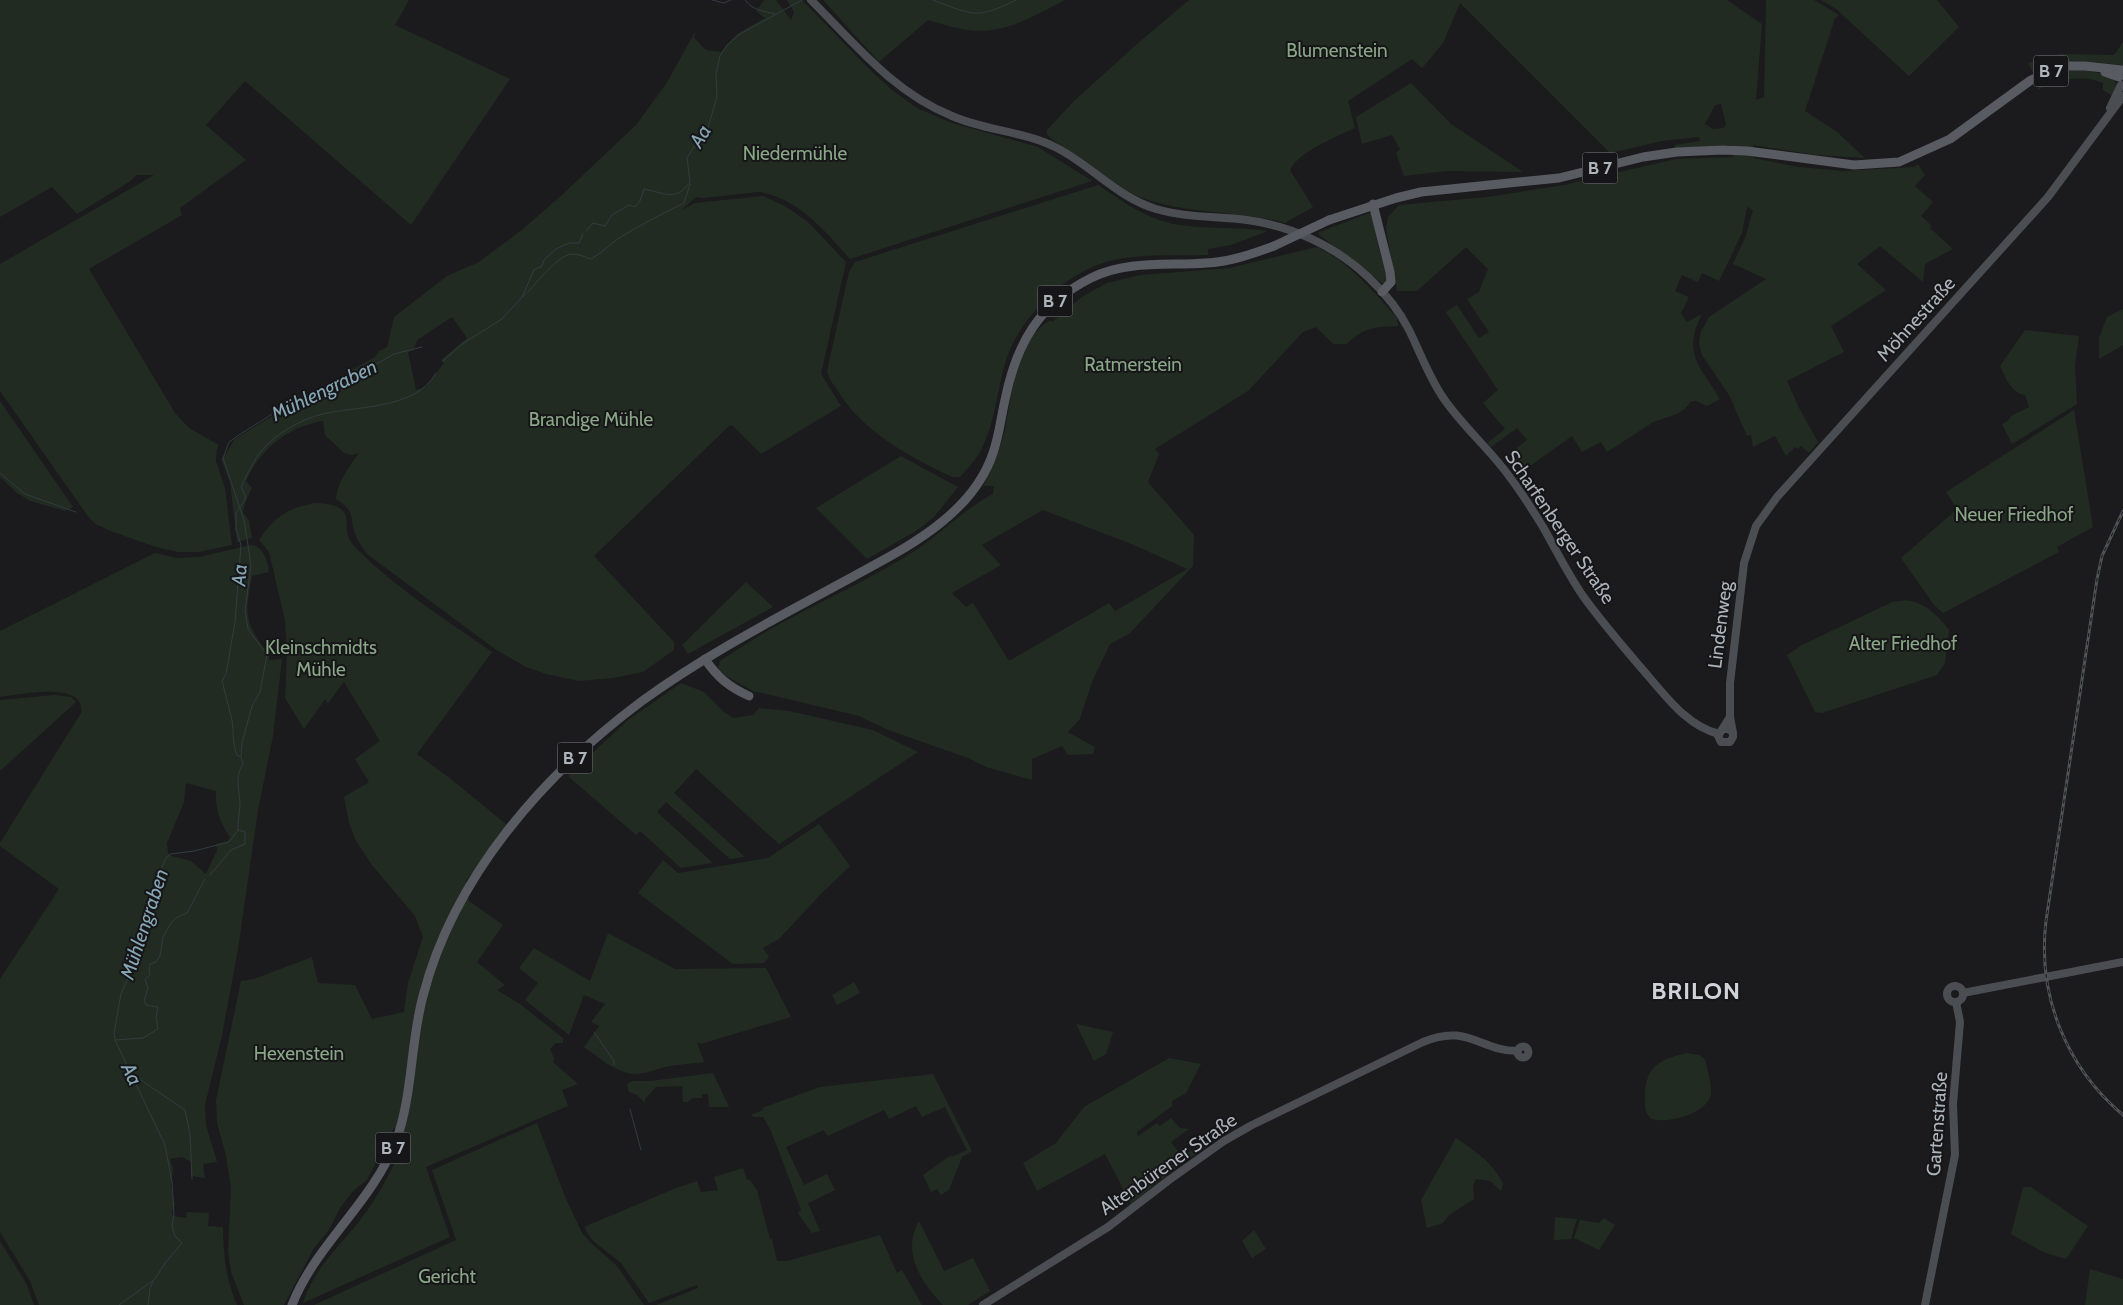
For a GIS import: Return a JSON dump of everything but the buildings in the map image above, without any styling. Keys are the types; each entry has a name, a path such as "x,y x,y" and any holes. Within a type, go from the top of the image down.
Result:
{"main road":[{"name":"B 7","path":"292,1305 302,1282 316,1259 376,1181 396,1141 408,1095 422,999 438,948 445,932 492,852 523,812 557,775 622,717 706,659 914,542 941,523 969,496 977,485 994,450 1011,374 1019,350 1033,325 1053,302 1093,277 1108,271 1142,265 1210,263 1248,255 1274,246 1330,220 1374,204 1421,192 1559,178 1643,157 1677,152 1747,151 1854,165 1900,162 1950,139 2040,76 2067,66 2085,66 2122,78"},
{"path":"1374,204 1391,282 1382,292"},
{"path":"706,659 715,674 728,685 749,696"}],"street":[{"name":"Scharfenberger Straße","path":"811,0 873,64 897,85 922,102 954,118 1040,139 1068,153 1128,197 1156,209 1180,214 1267,224 1309,238 1348,261 1382,292 1408,329 1440,394 1452,412 1491,453 1510,478 1542,526 1582,594 1642,669 1676,707 1701,728 1721,732"},
{"name":"Möhnestraße","path":"2103,122 2122,78"},
{"name":"Möhnestraße","path":"1751,537 1758,521 1777,497 2048,197 2123,96"},
{"name":"Lindenweg","path":"1733,733 1730,717 1731,665 1744,563 1751,537"},
{"name":"Lindenweg","path":"1721,732 1730,717"},
{"path":"1729,729 1733,733 1732,739 1725,744 1720,740 1721,732 1729,729"},
{"path":"1963,993 2123,962"},
{"path":"1956,986 1963,993 1962,998 1956,1002 1948,999 1948,990 1951,987 1956,986"},
{"name":"Gartenstraße","path":"1925,1305 1954,1163 1956,1140 1953,1104 1960,1026 1956,1002"},
{"name":"Altenbürener Straße","path":"983,1305 1108,1227 1205,1154 1252,1125 1430,1040 1452,1035 1463,1036 1504,1050 1518,1052"}],"green space":[{"path":"0,0 409,0 395,25 510,79 411,225 245,81 206,125 246,160 180,208 182,215 89,269 175,413 189,428 219,445 216,461 225,488 232,545 199,552 178,552 156,547 94,523 0,391 0,264 154,175 137,175 129,182 77,214 52,187 0,217"},
{"path":"764,0 776,0 791,20 794,12 787,0 802,0 868,68 892,90 917,108 952,123 1038,147 1092,181 850,259 810,217 798,208 773,195 759,192 703,198 696,197 682,210 695,203 763,196 785,206 808,222 846,262 821,374 841,406 761,454 732,425 729,426 594,556 674,642 674,650 643,672 613,678 579,681 546,674 526,667 495,649 367,554 356,536 350,512 336,499 341,481 359,453 352,455 344,453 325,435 323,421 298,428 287,434 259,459 246,481 252,488 243,512 249,521 252,538 237,542 230,482 221,459 235,439 297,401 348,381 346,373 375,357 379,351 387,347 394,317 447,276 479,262 523,229 636,125 666,84 696,30 694,38 706,50 721,52 737,34 765,18 756,11","holes":["452,317 467,338 441,360 444,363 426,387 416,390 408,352 414,350 417,340"]},
{"path":"823,0 1065,0 1016,24 990,30 962,29 928,20 879,62"},
{"name":"Blumenstein","path":"1189,0 1727,0 1762,24 1756,100 1764,97 1766,0 1814,0 1839,15 1835,18 1805,111 1837,132 1865,158 1816,155 1753,145 1753,158 1799,167 1843,171 1914,167 1918,164 1925,175 1915,186 1933,202 1921,216 1932,226 1930,228 1953,249 1925,264 1923,282 1880,246 1857,264 1886,290 1831,326 1844,352 1787,381 1799,408 1818,442 1809,453 1801,446 1798,449 1795,447 1786,456 1775,436 1753,447 1751,435 1747,436 1729,395 1702,355 1699,343 1701,331 1709,317 1766,279 1733,264 1745,238 1753,210 1747,207 1742,233 1719,281 1702,273 1698,282 1682,275 1675,291 1689,297 1681,313 1687,322 1701,316 1693,341 1696,360 1720,399 1707,406 1696,401 1690,402 1682,411 1650,424 1607,452 1601,442 1582,452 1572,436 1523,471 1509,454 1527,440 1517,428 1491,447 1487,443 1505,429 1483,403 1498,390 1446,312 1457,305 1479,338 1489,332 1467,299 1479,292 1488,269 1466,247 1417,291 1397,291 1386,229 1388,217 1399,205 1487,197 1564,185 1676,159 1733,157 1732,145 1675,148 1675,145 1700,141 1699,137 1662,141 1610,153 1460,3 1443,43 1422,68 1412,59 1348,101 1355,128 1309,151 1294,163 1290,170 1313,207 1285,223 1172,206 1128,192 1047,134 1047,130 1074,101","holes":["1721,104 1726,124 1724,128 1713,129 1705,124 1715,105"]},
{"path":"1821,0 1937,0 1959,27 1909,76 1835,8"},
{"path":"2123,42 2123,65 2082,61 2053,65 2034,74 2028,63 2060,54 2114,55"},
{"path":"2068,70 2091,71 2113,78 2117,86 2113,96 2103,90 2103,83 2078,78 2054,83 2038,90 2039,81"},
{"path":"1411,83 1451,124 1523,172 1447,171 1404,176 1396,153 1400,149 1392,135 1362,144 1356,117"},
{"path":"1098,185 1139,211 1167,222 1195,227 1268,231 1231,245 1208,249 1208,255 1144,256 1106,262 1073,277 1058,288 1031,316 1011,347 1005,363 993,418 986,440 977,457 960,477 952,477 903,451 872,430 858,417 833,384 827,371 849,272 855,262"},
{"path":"1372,212 1378,246 1386,273 1386,281 1383,284 1317,233"},
{"name":"Ratmerstein","path":"1317,247 1340,261 1360,278 1397,318 1398,326 1370,329 1359,334 1347,344 1333,344 1316,327 1303,332 1248,391 1155,449 1159,454 1148,482 1194,535 1193,566 1129,634 1110,644 1092,682 1080,719 1068,732 1095,747 1093,754 1068,755 1062,746 1032,759 1032,780 986,767 968,758 888,730 859,716 753,691 726,676 718,668 720,661 769,630 913,552 972,507 993,494 994,486 983,486 1002,440 1022,354 1039,329 1051,320 1052,322 1083,296 1107,283 1140,275 1229,268","holes":["1043,510 1134,545 1187,569 1115,611 1109,603 1009,661 973,603 966,607 952,593 1001,565 982,545"]},
{"path":"2123,309 2123,345 2099,359 2099,338 2107,317"},
{"path":"2025,330 2079,336 2075,365 2077,404 2012,444 2002,424 2008,421 2011,416 2029,407 2025,395 2020,394 2013,388 2000,366"},
{"path":"0,401 73,507 65,511 30,501 17,493 0,477"},
{"name":"Neuer Friedhof","path":"2074,410 2093,527 2057,547 2059,552 1943,613 1934,605 1901,558 1957,509 1946,492"},
{"path":"901,456 958,487 934,517 916,531 867,559 816,508"},
{"path":"315,503 340,508 346,519 350,540 370,562 421,602 492,652 417,754 507,825 466,881 469,901 503,925 477,962 505,985 497,990 520,1004 563,1038 563,1043 556,1043 550,1049 554,1058 553,1062 578,1084 562,1090 568,1106 426,1167 450,1237 303,1303 314,1277 356,1226 388,1176 407,1134 394,1128 367,1180 353,1191 340,1208 329,1230 314,1248 284,1305 244,1305 231,1272 228,1251 231,1188 226,1156 217,1123 216,1100 241,981 254,979 312,957 318,983 355,985 372,1019 404,1012 408,983 423,937 415,916 372,865 355,839 349,823 344,797 369,782 355,759 380,741 344,682 328,703 325,699 304,729 285,698 287,653 285,621 269,552 259,540 270,525 282,515"},
{"path":"251,545 262,551 269,572 252,576 248,601 248,619 255,634 269,655 269,660 282,659 273,736 258,810 238,949 222,1035 205,1105 206,1125 217,1162 203,1164 205,1178 191,1176 191,1162 182,1157 170,1159 173,1169 171,1187 175,1205 172,1212 173,1216 186,1218 187,1212 209,1213 208,1226 223,1227 226,1267 237,1305 39,1305 30,1281 0,1232 0,979 59,889 0,846 0,843 81,713 80,703 73,696 63,693 35,692 0,697 0,631 155,553 177,558 199,557","holes":["186,783 216,791 216,804 219,815 230,838 228,841 216,844 217,850 206,874 191,861 171,856 168,853 167,843 184,802"]},
{"path":"746,582 773,607 688,654 682,645"},
{"name":"Alter Friedhof","path":"1906,600 1930,610 1949,630 1945,663 1937,675 1822,713 1815,712 1787,655 1802,645 1892,602"},
{"path":"681,683 704,692 724,712 734,718 753,715 759,708 789,711 873,730 918,752 779,844 696,769 674,793 745,857 730,859 666,802 657,812 713,863 681,868 640,831 636,835 568,776 628,720"},
{"path":"55,695 71,697 76,702 0,771 0,700"},
{"path":"819,824 850,866 779,939 763,948 769,957 763,963 733,964 638,893 663,860 678,873 768,858"},
{"path":"608,933 675,969 766,968 791,1017 701,1044 697,1042 704,1062 670,1066 640,1074 619,1070 584,1047 599,1026 591,1022 605,1004 584,995 569,1035 525,1000 538,983 519,968 534,948 590,981"},
{"path":"854,982 860,993 837,1005 832,995"},
{"path":"1076,1024 1113,1032 1106,1054 1094,1061"},
{"path":"1687,1053 1699,1055 1705,1059 1711,1090 1708,1101 1695,1112 1686,1116 1667,1120 1651,1119 1646,1111 1645,1096 1648,1077 1651,1071 1662,1061"},
{"path":"1169,1058 1201,1064 1186,1093 1172,1101 1172,1106 1137,1132 1138,1136 1157,1123 1160,1126 1171,1118 1180,1128 1189,1129 1171,1142 1182,1157 1223,1129 1225,1133 1168,1174 1131,1204 1105,1154 1037,1191 1023,1163 1056,1143 1084,1107"},
{"path":"713,1073 729,1107 709,1107 708,1094 702,1094 702,1098 693,1098 688,1102 683,1102 682,1086 656,1087 645,1099 645,1103 637,1095 629,1092 627,1084 632,1081 650,1081"},
{"path":"933,1074 972,1151 962,1157 949,1190 941,1195 937,1189 931,1192 923,1175 951,1155 952,1157 967,1150 945,1107 922,1117 916,1106 889,1119 884,1110 828,1136 824,1130 786,1147 804,1185 827,1174 835,1190 808,1203 820,1231 812,1233 799,1215 798,1212 801,1210 771,1131 763,1117 753,1117 751,1115 763,1110 762,1108 820,1087"},
{"name":"Gericht","path":"537,1123 564,1194 582,1233 617,1266 644,1305 314,1305 456,1240 432,1170"},
{"path":"1456,1138 1493,1169 1503,1183 1501,1191 1490,1181 1476,1179 1473,1186 1474,1199 1449,1215 1443,1223 1427,1228 1421,1200"},
{"path":"743,1168 747,1180 750,1180 757,1190 777,1261 787,1261 880,1235 897,1273 902,1270 922,1305 656,1305 698,1288 697,1285 649,1303 621,1263 592,1240 584,1227 697,1181 701,1192 718,1190 714,1177"},
{"path":"2023,1187 2031,1187 2088,1226 2066,1259 2043,1252 2011,1234"},
{"path":"1555,1217 1577,1219 1571,1239 1554,1240"},
{"path":"1604,1218 1615,1225 1599,1250 1574,1238 1580,1220 1599,1223"},
{"path":"919,1221 944,1271 973,1258 990,1291 968,1305 943,1305 927,1287 916,1266 912,1244"},
{"path":"1254,1230 1266,1249 1252,1258 1242,1241"},
{"path":"0,1241 26,1283 34,1305 0,1305"},
{"path":"2090,1269 2123,1279 2123,1305 2085,1305"}],"waterway":[{"path":"712,0 724,3 731,0"},
{"path":"745,0 754,8 775,14"},
{"name":"Aa","path":"586,231 593,223 605,226 612,215 629,205 635,207 640,201 644,189 664,194 675,194 685,188 690,182 687,158 695,145 703,139 707,131 717,97 716,74 720,56 727,45 740,34 802,0"},
{"name":"Aa","path":"933,0 974,13 992,11 1016,0"},
{"name":"Mühlengraben","path":"522,297 559,260 572,254 591,259 627,233 684,203 690,184"},
{"name":"Aa","path":"443,361 462,344 502,319 522,297 534,270 542,266 544,260 556,249 569,243 579,243 583,234"},
{"name":"Mühlengraben","path":"241,756 242,743 252,706 260,692 267,655 248,629 245,611 251,565 244,520 223,458 229,442 296,399 343,383 394,354 422,347"},
{"name":"Aa","path":"210,875 231,850 245,844 245,832 238,830 240,806 238,779 243,764 241,757 235,751 232,720 222,681 226,674 235,622 241,545 236,529 236,513 245,500 241,487 264,448 292,426 319,415 399,400 414,394 426,385 436,373"},
{"path":"0,473 25,494 76,512"},
{"name":"Mühlengraben","path":"115,1039 114,1033 121,994 129,976 153,889 166,858 171,854 194,851 229,842 238,830"},
{"name":"Mühlengraben","path":"119,1305 154,1280 182,1243 175,1236 172,1226 174,1215 172,1182 165,1145 115,1040 143,1038 158,1029 156,1018 158,1007 146,1005 144,1001 148,988 145,979 150,975 150,964 156,962 160,956 163,937 171,923 177,917 187,913 205,879"},
{"path":"594,1032 614,1061 614,1065"},
{"name":"Mühlengraben","path":"132,1074 185,1110 190,1134 192,1179"},
{"path":"630,1109 641,1150"},
{"path":"148,1305 150,1288 153,1282"}],"railway":[{"path":"2123,511 2102,556 2097,579 2046,921 2044,949 2046,976 2051,1002 2071,1052 2103,1096 2123,1115"}],"district":[{"name":"BRILON","path":"1696,990"}],"park label":[{"name":"Niedermühle","path":"795,153"},
{"name":"Brandige Mühle","path":"591,419"},
{"name":"Kleinschmidts Mühle","path":"321,658"},
{"name":"Hexenstein","path":"299,1053"}]}
